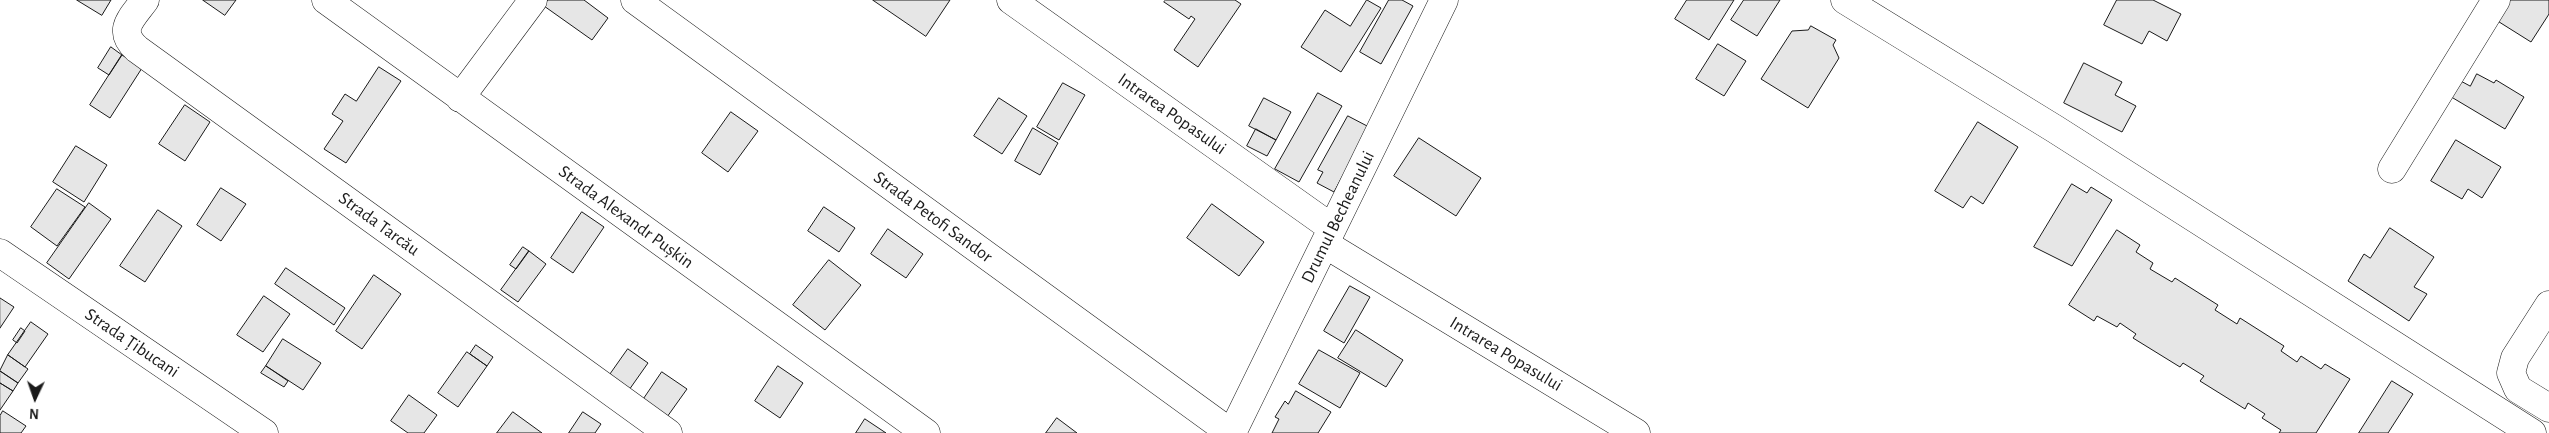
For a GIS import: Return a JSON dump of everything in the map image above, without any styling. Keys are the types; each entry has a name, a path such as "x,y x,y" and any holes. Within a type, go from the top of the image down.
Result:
{"street":[{"name":"Strada Tarcău","path":"145,0 126,30 126,36 137,49 668,433"},
{"name":"Strada Alexandr Pușkin","path":"326,0 926,433"},
{"path":"460,98 533,0"},
{"name":"Strada Petofi Sandor","path":"635,0 1231,433"},
{"name":"Intrarea Popasului","path":"1011,0 1328,236 1636,433"},
{"name":"Drumul Becheanului","path":"1231,433 1444,0"},
{"path":"1845,0 2064,135 2532,433"},
{"path":"2392,169 2496,0"},
{"name":"Strada Țibucani","path":"0,253 264,433"},
{"path":"2549,305 2515,358 2511,373 2518,389 2549,408"}],"building":[{"path":"77,0 111,0 102,15"},
{"path":"203,0 236,0 225,15"},
{"path":"548,0 584,0 608,18 592,40 544,6"},
{"path":"873,0 950,0 926,36"},
{"path":"1166,0 1235,0 1241,4 1198,67 1174,50 1195,19 1191,16 1189,19 1164,2"},
{"path":"1367,0 1381,8 1341,72 1301,47 1325,10 1350,26"},
{"path":"1389,0 1402,0 1413,6 1381,64 1360,52"},
{"path":"1687,0 1734,0 1709,40 1675,19"},
{"path":"1744,0 1780,0 1757,36 1731,20"},
{"path":"2117,0 2153,0 2181,14 2167,41 2149,31 2142,44 2104,25"},
{"path":"2509,0 2549,0 2549,14 2531,42 2496,20"},
{"path":"1811,26 1836,40 1833,45 1839,58 1808,108 1761,79 1792,31 1808,30"},
{"path":"1718,44 1746,61 1724,96 1696,79"},
{"path":"111,47 122,55 109,75 98,68"},
{"path":"122,55 142,68 110,118 90,105"},
{"path":"2084,63 2122,82 2115,95 2136,106 2122,132 2064,103"},
{"path":"379,67 401,81 346,163 324,149 343,121 332,114 345,94 356,101"},
{"path":"2477,74 2494,83 2496,80 2524,97 2505,129 2448,95 2457,79 2470,86"},
{"path":"1063,83 1085,95 1059,140 1037,127"},
{"path":"1318,93 1342,106 1299,182 1275,169"},
{"path":"999,98 1027,116 1002,154 974,136"},
{"path":"1264,98 1291,112 1276,140 1249,126"},
{"path":"185,105 210,122 185,161 159,144"},
{"path":"731,112 758,131 728,172 702,153"},
{"path":"1348,116 1369,127 1334,192 1317,183 1323,172 1318,170"},
{"path":"1978,122 2018,147 1983,204 1971,196 1963,208 1935,191"},
{"path":"1033,128 1058,143 1040,175 1015,161"},
{"path":"1256,129 1276,140 1267,156 1247,146"},
{"path":"1419,138 1481,178 1456,216 1394,176"},
{"path":"2456,140 2501,167 2482,198 2468,189 2462,199 2431,181"},
{"path":"76,146 107,165 84,202 53,182"},
{"path":"2072,184 2087,193 2091,187 2112,200 2072,266 2034,247"},
{"path":"221,188 246,204 221,241 197,225"},
{"path":"57,189 85,207 57,246 31,227"},
{"path":"89,203 111,219 69,279 47,263"},
{"path":"1212,204 1264,242 1239,276 1187,238"},
{"path":"824,207 855,228 839,252 808,231"},
{"path":"158,210 182,226 145,282 120,266"},
{"path":"582,212 604,227 573,273 551,258"},
{"path":"2390,228 2434,257 2414,287 2427,294 2409,321 2348,281 2364,254 2370,258"},
{"path":"888,229 923,254 906,278 871,254"},
{"path":"2117,230 2140,245 2136,252 2153,263 2150,269 2172,282 2175,278 2218,305 2215,310 2237,324 2240,318 2284,346 2281,351 2297,362 2301,356 2321,369 2325,364 2350,379 2316,433 2279,433 2281,430 2262,418 2265,414 2248,403 2245,409 2200,381 2204,376 2183,363 2180,367 2133,338 2136,334 2120,323 2117,327 2097,316 2094,321 2069,305"},
{"path":"523,247 529,251 516,269 510,265"},
{"path":"529,251 546,264 518,302 501,290"},
{"path":"829,260 861,285 825,330 793,305"},
{"path":"286,268 345,308 334,325 275,284"},
{"path":"374,275 401,294 362,349 336,331"},
{"path":"1350,286 1370,297 1344,343 1324,331"},
{"path":"264,296 290,314 263,352 237,335"},
{"path":"0,298 14,307 0,328"},
{"path":"31,322 48,334 25,367 8,355"},
{"path":"21,328 25,331 17,343 13,340"},
{"path":"1356,330 1403,360 1386,387 1338,358"},
{"path":"283,339 321,363 303,390 266,366"},
{"path":"476,345 493,357 487,366 470,354"},
{"path":"628,349 648,363 629,390 609,376"},
{"path":"1319,350 1360,373 1340,408 1299,384"},
{"path":"467,352 487,366 458,407 438,393"},
{"path":"8,355 28,369 18,383 0,371"},
{"path":"266,366 288,381 284,387 261,373"},
{"path":"778,366 803,383 780,418 755,401"},
{"path":"0,371 18,383 13,391 0,383"},
{"path":"662,372 687,389 667,417 643,400"},
{"path":"2392,381 2413,394 2388,433 2359,433"},
{"path":"0,383 13,391 0,410"},
{"path":"1296,391 1331,412 1318,433 1272,433 1279,419 1275,417 1285,401 1288,404"},
{"path":"409,395 437,415 424,433 408,433 391,421"},
{"path":"3,411 26,426 21,433 0,433 0,416"},
{"path":"513,412 542,433 497,433"},
{"path":"583,412 601,424 595,433 569,433"},
{"path":"1057,418 1077,433 1046,433"},
{"path":"865,419 886,433 856,433"}]}
